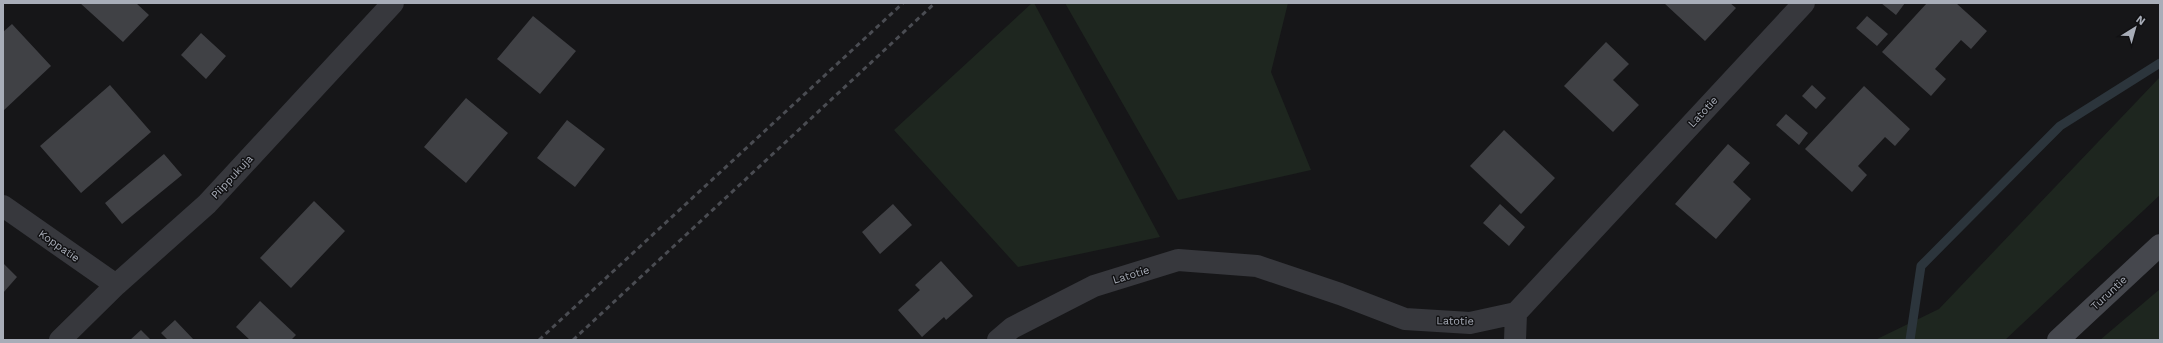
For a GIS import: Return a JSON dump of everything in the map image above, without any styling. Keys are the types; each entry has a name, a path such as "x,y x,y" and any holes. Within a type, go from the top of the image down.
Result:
{"main road":[{"name":"Turuntie","path":"2058,340 2160,246"}],"street":[{"name":"Piippukuja","path":"60,340 116,285 207,204 393,3"},
{"name":"Latotie","path":"998,340 1012,328 1094,286 1178,260 1258,266 1340,294 1405,319 1470,323 1516,313 1804,3"},
{"name":"Koppatie","path":"3,206 116,285"},
{"path":"1515,340 1516,313"}],"shaded area":[{"path":"1032,3 1034,3 1160,237 1018,267 894,130"},
{"path":"1065,3 1288,3 1271,72 1311,170 1178,200"},
{"path":"2160,77 2160,195 2005,340 1875,340 1939,309"},
{"path":"2160,289 2160,340 2100,340"}],"building":[{"path":"80,3 136,3 149,15 123,42"},
{"path":"1664,3 1730,3 1736,8 1705,41"},
{"path":"1881,3 1905,3 1896,15"},
{"path":"1927,3 1956,3 1987,31 1971,49 1961,40 1935,69 1946,79 1931,96 1882,52"},
{"path":"533,16 576,51 540,94 497,59"},
{"path":"1867,16 1888,34 1877,46 1856,28"},
{"path":"12,24 51,66 3,111 3,32"},
{"path":"201,33 226,56 206,79 181,55"},
{"path":"1606,42 1629,64 1613,80 1639,105 1613,132 1564,86"},
{"path":"110,85 151,132 81,193 40,146"},
{"path":"1812,85 1826,98 1816,109 1802,96"},
{"path":"1864,86 1910,129 1895,146 1885,137 1858,166 1867,175 1852,192 1805,149"},
{"path":"466,98 508,133 466,183 424,147"},
{"path":"1786,114 1808,133 1799,145 1776,125"},
{"path":"567,120 605,149 575,187 537,158"},
{"path":"1504,130 1555,178 1521,214 1470,166"},
{"path":"1728,144 1750,163 1733,182 1751,199 1716,239 1675,204"},
{"path":"164,154 182,175 122,224 105,203"},
{"path":"314,201 345,231 291,288 260,258"},
{"path":"893,204 912,225 880,254 862,232"},
{"path":"1500,204 1525,227 1509,246 1483,223"},
{"path":"941,261 973,296 946,320 944,317 922,337 898,310 920,290 915,285"},
{"path":"3,263 17,277 3,293"},
{"path":"260,301 296,335 291,340 250,340 236,327"},
{"path":"175,320 194,340 168,340 161,333"},
{"path":"141,330 151,340 130,340"}],"waterway":[{"path":"1910,340 1921,266 2060,126 2160,63"}],"railway":[{"path":"539,340 903,3"},
{"path":"573,340 935,3"}]}
